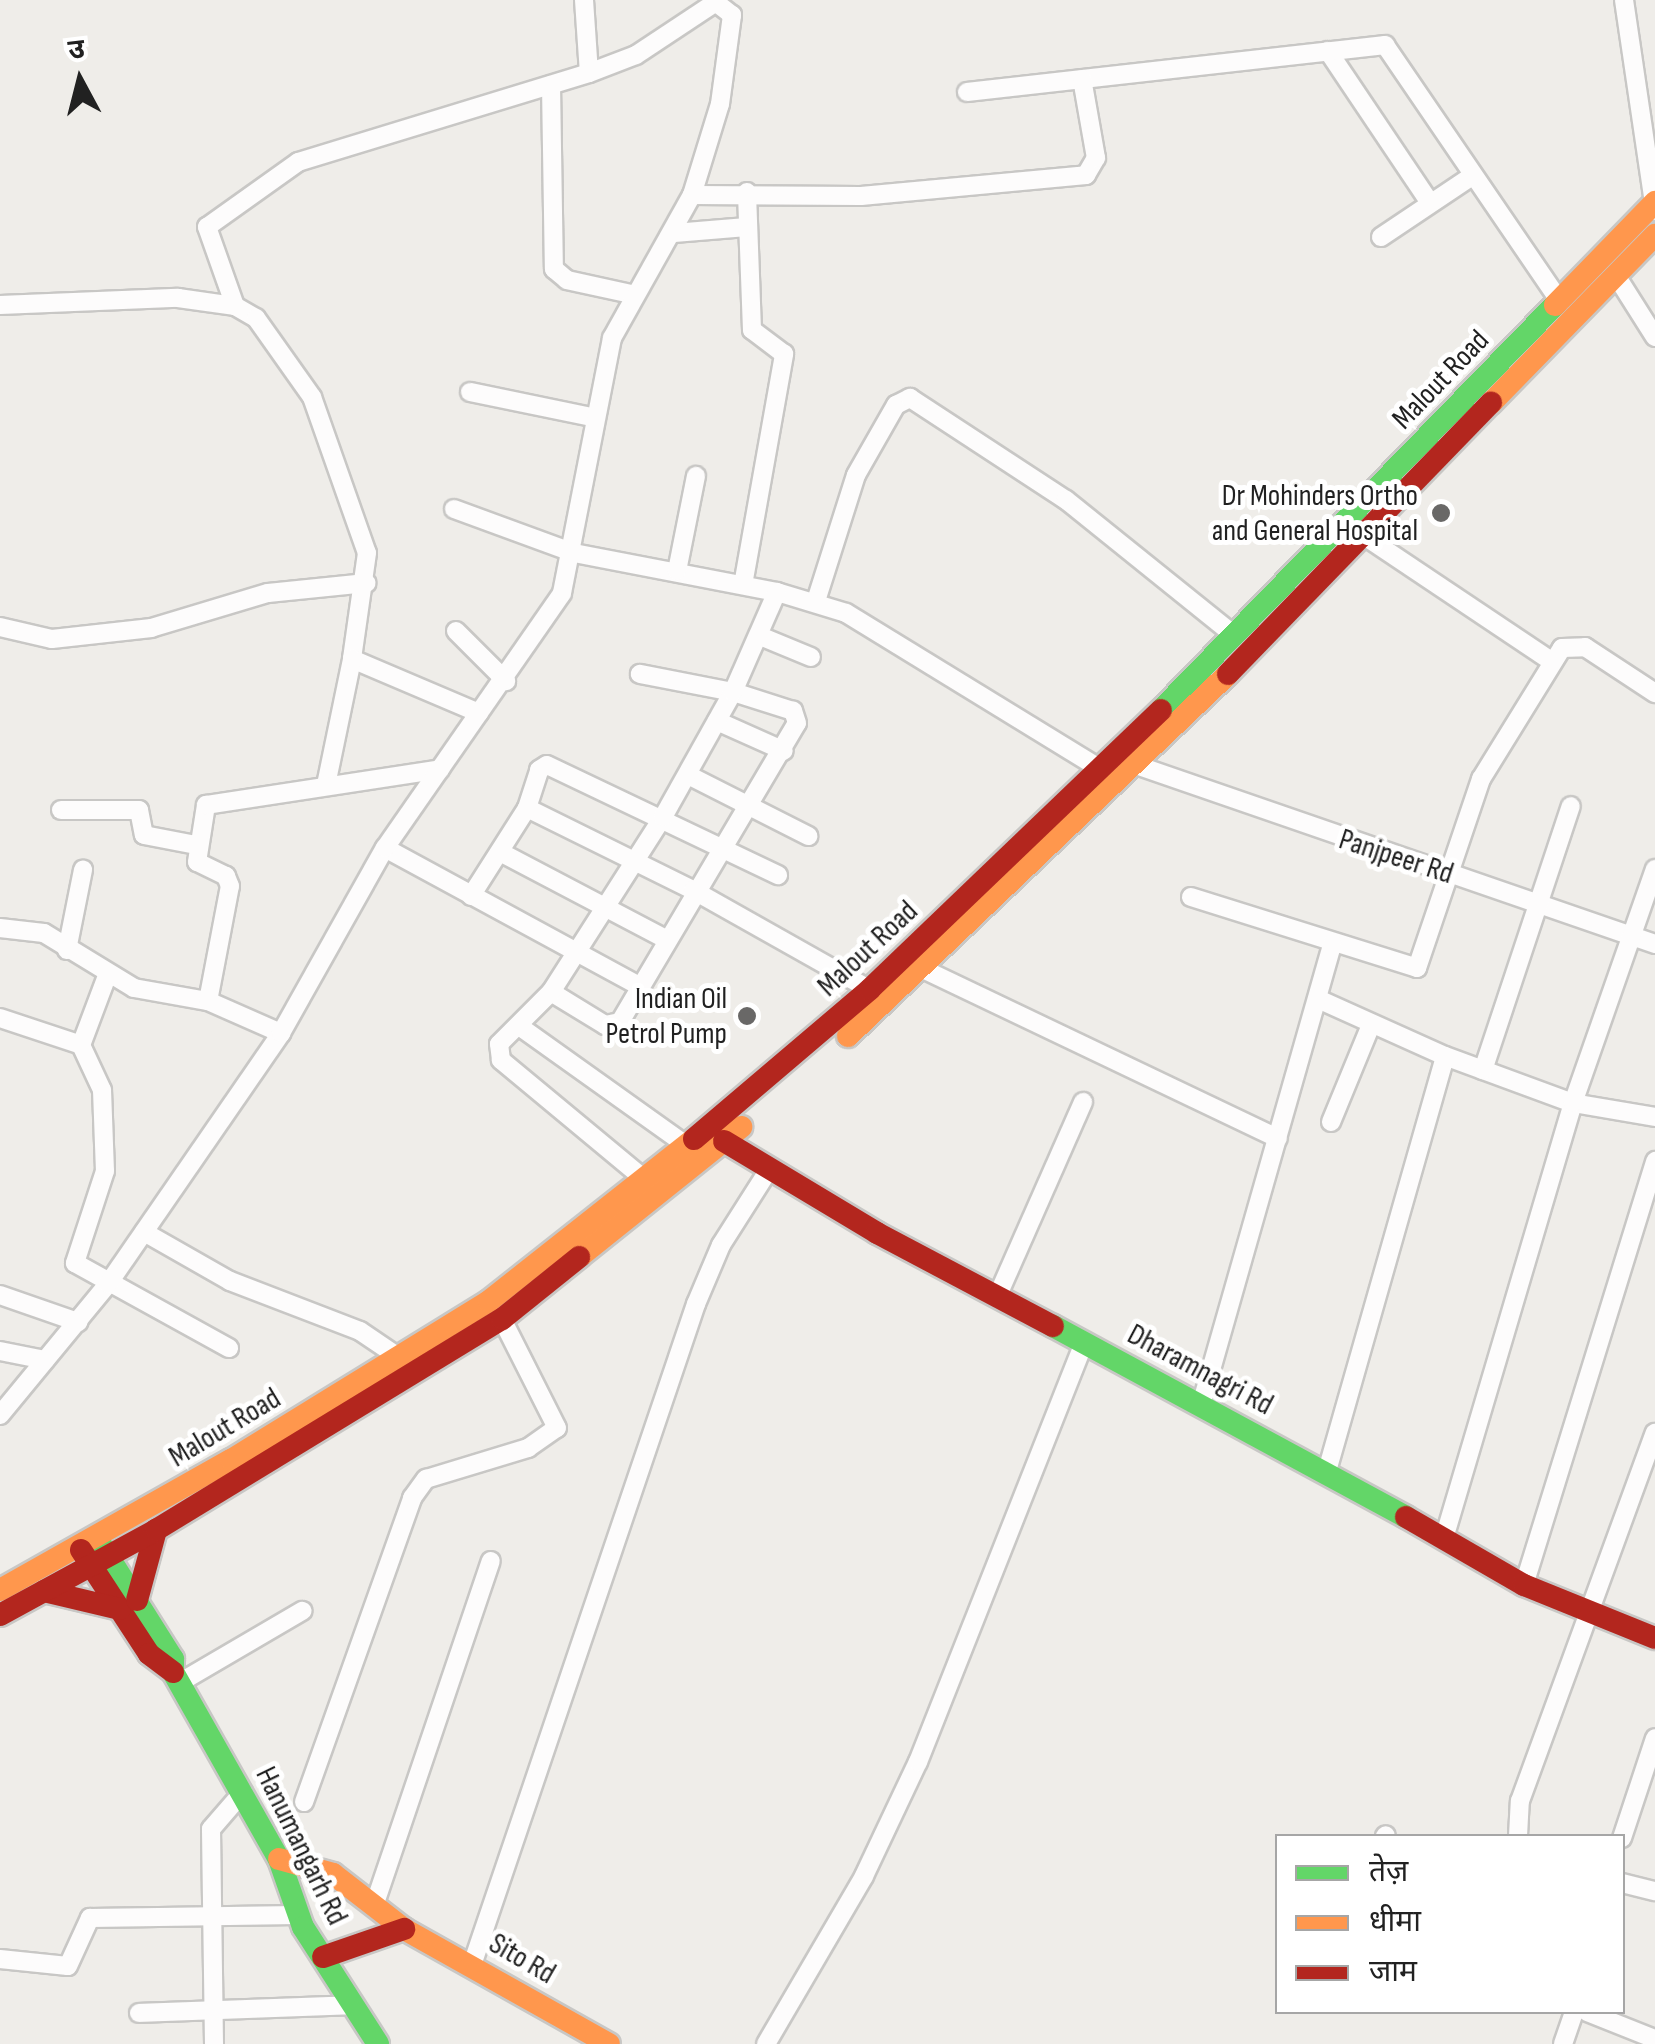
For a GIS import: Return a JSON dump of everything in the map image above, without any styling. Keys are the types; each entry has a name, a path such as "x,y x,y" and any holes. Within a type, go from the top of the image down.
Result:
{"main road":[{"name":"Malout Road","path":"0,1615 44,1592 94,1552 502,1319 724,1141 880,995 1654,206"},
{"name":"Malout Road","path":"0,1590 156,1530 236,1469 489,1301 880,995 922,969 1139,766 1655,235"},
{"name":"Dharamnagri Rd","path":"724,1141 768,1171 1445,1535 1524,1585 1655,1638"},
{"path":"44,1592 128,1604 156,1530"},
{"name":"Hanumangarh Rd","path":"94,1552 128,1604 173,1659 176,1678 279,1859 297,1915 378,2044"},
{"name":"Sito Rd","path":"279,1859 332,1874 404,1928 609,2044"},
{"path":"322,1957 404,1928"}],"street":[{"path":"584,0 589,73"},
{"path":"1624,0 1654,206"},
{"path":"0,1415 108,1284 281,1033 385,848 479,712 506,681 562,593 574,553 599,377 631,294 674,232 692,194 727,61 732,15 714,1 636,55 298,162 207,227 235,306 276,338 312,397 367,554 366,583 326,784"},
{"path":"967,92 1376,44 1393,51 1472,176 1560,302"},
{"path":"1328,50 1430,203"},
{"path":"692,194 861,196 1086,175 1096,158 1082,79"},
{"path":"551,85 554,269 567,280 631,294"},
{"path":"1381,237 1472,176"},
{"path":"743,585 784,354 753,337 747,192"},
{"path":"674,232 746,227"},
{"path":"1617,276 1655,337"},
{"path":"0,305 133,298 235,306"},
{"path":"470,392 592,417"},
{"path":"816,601 856,475 896,405 910,398 1066,500 1235,636"},
{"path":"677,572 696,476"},
{"path":"454,509 574,553 777,592 846,613 1102,770"},
{"path":"1363,535 1552,661"},
{"path":"0,628 52,639 151,628 283,590 366,583"},
{"path":"643,1178 501,1060 499,1044 552,992 663,816 732,692 777,592"},
{"path":"456,630 506,681"},
{"path":"760,636 811,657"},
{"path":"1191,897 1418,968 1481,779 1562,648 1585,646 1655,693"},
{"path":"352,659 479,712"},
{"path":"552,992 613,1026 693,890 752,806 797,723 793,711 732,692 640,674"},
{"path":"717,721 784,751"},
{"path":"471,896 527,808 539,770 547,765 663,816 778,876"},
{"name":"Panjpeer Rd","path":"1139,766 1655,944"},
{"path":"208,1001 230,886 226,876 197,862 196,846 210,801 440,769"},
{"path":"688,775 808,836"},
{"path":"1484,1070 1572,806"},
{"path":"527,808 693,890 880,995"},
{"path":"61,810 138,810 144,835 196,846"},
{"path":"385,848 639,986"},
{"path":"500,852 666,940"},
{"path":"1445,1535 1573,1103 1655,869"},
{"path":"67,950 83,870"},
{"path":"0,928 24,926 134,988 208,1001 281,1033"},
{"path":"1202,1405 1334,943"},
{"path":"922,969 1278,1138"},
{"path":"107,976 81,1045 102,1090 105,1171 74,1258 108,1284 229,1348"},
{"path":"1318,998 1445,1056 1573,1103 1655,1117"},
{"path":"0,1018 81,1045"},
{"path":"1330,1122 1371,1025"},
{"path":"520,1026 686,1146"},
{"path":"1327,1470 1445,1056"},
{"path":"998,1295 1083,1102"},
{"path":"1524,1585 1655,1161"},
{"path":"472,1965 593,1593 696,1304 721,1246 768,1171"},
{"path":"144,1232 230,1281 360,1331 400,1358"},
{"path":"0,1295 78,1322"},
{"path":"304,1802 412,1498 426,1479 528,1448 557,1428 502,1319"},
{"path":"766,2044 864,1876 918,1762 1084,1342"},
{"path":"0,1351 46,1360"},
{"path":"1518,1834 1520,1801 1655,1433"},
{"path":"375,1903 491,1561"},
{"path":"176,1678 302,1611"},
{"path":"1623,1834 1655,1738"},
{"path":"214,2044 211,1829 243,1792"},
{"path":"1625,1884 1655,1891"},
{"path":"0,1960 68,1966 90,1918 297,1915"},
{"path":"140,2013 355,2004"},
{"path":"1563,2044 1573,2014"},
{"path":"1592,2014 1655,2040"}],"traffic: fast":[{"path":"1161,710 1555,305"},
{"path":"1053,1326 1406,1517"},
{"path":"98,1540 173,1659 173,1672 279,1859 303,1927 378,2044"}],"traffic: slow":[{"path":"1555,305 1655,202"},
{"path":"1491,403 1655,235"},
{"path":"848,1036 1228,674"},
{"path":"579,1257 741,1127"},
{"path":"0,1590 231,1460 489,1301 694,1139"},
{"path":"279,1859 333,1874 404,1929 609,2044"}],"traffic: jam":[{"path":"1228,674 1491,403"},
{"path":"694,1139 870,989 1161,710"},
{"path":"724,1141 877,1233 1053,1326"},
{"path":"0,1615 156,1530 502,1319 579,1257"},
{"path":"1406,1517 1524,1585 1655,1638"},
{"path":"137,1600 156,1530"},
{"path":"81,1550 149,1654 173,1672"},
{"path":"44,1591 120,1609"},
{"path":"323,1957 404,1929"}],"place":[{"name":"Dr Mohinders Ortho and General Hospital","path":"1441,513"},
{"name":"Indian Oil Petrol Pump","path":"747,1016"}]}
